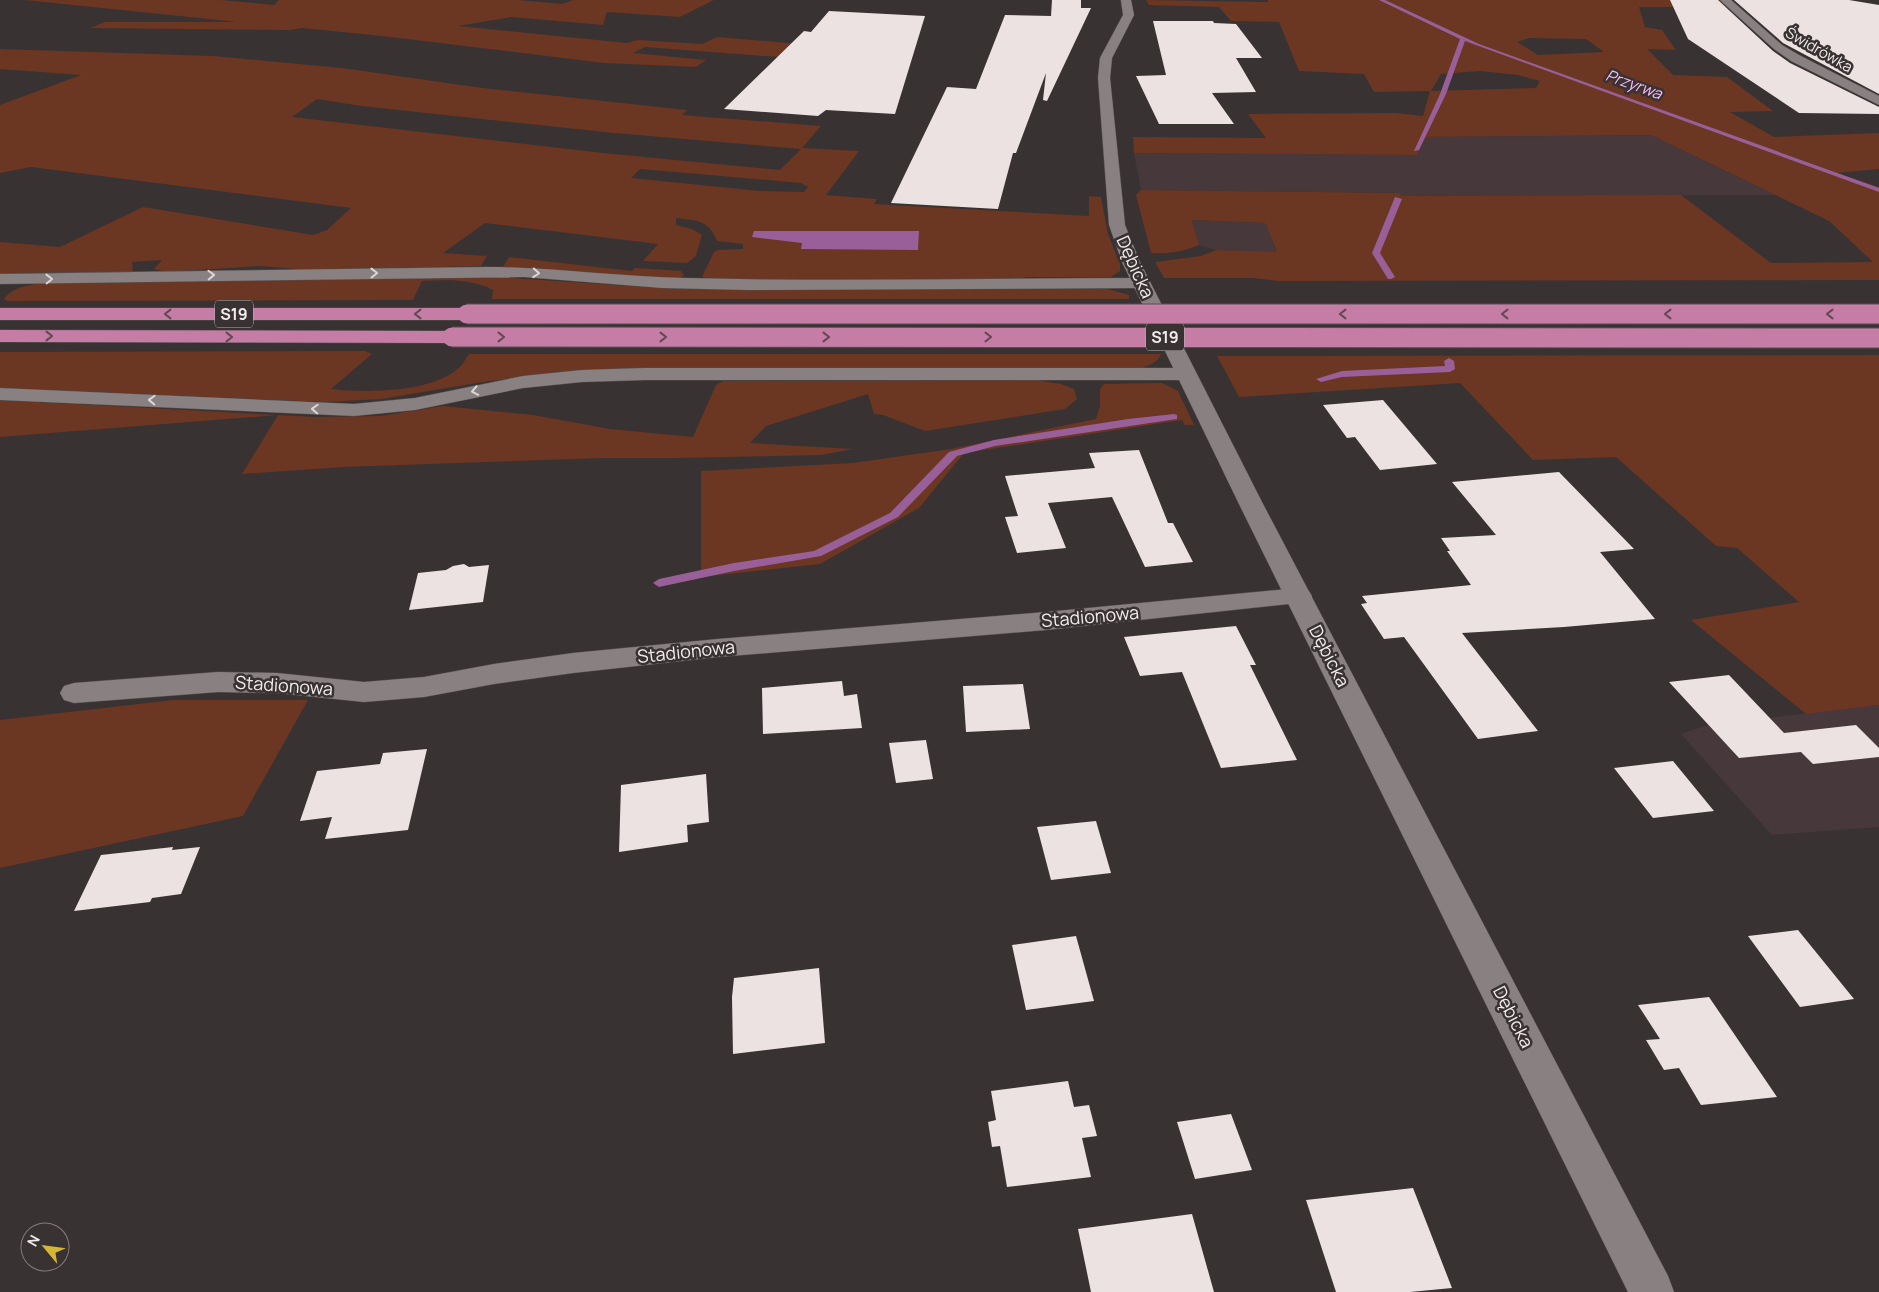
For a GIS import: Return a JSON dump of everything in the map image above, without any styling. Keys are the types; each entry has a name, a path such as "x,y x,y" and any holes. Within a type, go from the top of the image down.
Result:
{"highway":[{"name":"S19","path":"0,314 1879,314"},
{"name":"S19","path":"0,336 1879,338"}],"street":[{"name":"Dębicka","path":"1126,0 1128,4 1127,19 1105,59 1104,78 1117,224 1141,283 1652,1292"},
{"name":"Świdrówka","path":"1725,0 1778,46 1795,58 1879,101"},
{"path":"0,279 524,272 662,283 798,285 1141,283"},
{"path":"0,394 354,410 415,404 523,382 582,376 645,374 1186,374"},
{"name":"Stadionowa","path":"74,693 218,682 277,683 372,691 424,687 494,674 573,663 718,648 1055,620 1299,596"}],"shaded area":[{"path":"25,0 221,0 274,5 279,0 518,0 562,4 573,0 714,0 680,17 607,12 603,25 511,17 458,26 627,43 638,40 702,44 717,37 800,44 858,61 645,47 633,53 706,60 696,67 604,63 302,28 290,30 90,28 105,22 237,22"},
{"path":"1146,0 1268,2 1268,0 1719,0 1727,7 1639,7 1645,27 1662,30 1676,50 1647,49 1673,75 1727,77 1773,111 1730,112 1774,137 1879,133 1879,169 1837,173 1879,187 1879,280 1278,281 1254,278 1164,278 1155,262 1201,256 1216,250 1277,252 1265,223 1192,220 1199,245 1175,252 1151,253 1136,195 1141,190 1400,193 1400,196 1681,195 1771,263 1873,262 1829,221 1651,135 1426,137 1417,155 1134,153 1133,137 1266,138 1248,114 1397,113 1423,116 1430,91 1374,92 1364,74 1299,71 1279,22 1231,21 1219,7 1149,5","holes":["1529,38 1586,39 1604,52 1538,55 1517,42","1480,71 1518,75 1540,81 1536,88 1431,91 1441,74"]},
{"path":"0,49 213,56 342,68 482,88 687,110 682,115 821,126 802,148 859,151 826,195 877,199 874,204 1089,216 1089,196 1101,197 1108,234 1120,264 1120,271 1111,277 1026,277 1016,281 709,279 702,277 714,252 718,250 743,249 743,244 717,241 710,229 701,222 676,218 676,225 692,229 702,235 696,256 687,263 643,261 658,244 485,223 443,253 487,256 481,266 310,270 260,266 166,272 154,269 162,260 132,262 133,272 0,273 0,242 60,247 143,207 313,235 327,230 351,208 31,167 0,173 0,105 81,75 0,69","holes":["317,99 361,106 614,133 801,149 780,170 603,153 292,117","640,169 801,183 808,187 804,192 760,191 631,178"]},
{"path":"1651,135 1775,195 1399,196 1400,193 1141,190 1134,153 1417,155 1426,137"},
{"path":"1192,220 1265,223 1277,253 1216,250 1199,245"},
{"path":"754,231 919,231 918,250 801,249 802,243 752,237"},
{"path":"509,257 632,271 635,268 681,271 684,275 676,280 503,267"},
{"path":"496,277 676,289 1108,289 1129,295 1129,299 492,299 493,290 484,286 476,283 449,280 422,281 413,300 8,301 4,299 14,290 35,284 56,282"},
{"path":"365,351 372,354 331,389 380,391 433,382 448,376 460,367 469,354 1161,354 1155,362 1141,368 573,373 489,381 381,399 326,402 0,388 0,352"},
{"path":"1879,355 1879,705 1806,714 1691,620 1799,602 1737,548 1716,546 1616,457 1533,460 1460,383 1239,397 1217,356"},
{"path":"1036,380 1061,384 1074,389 1077,399 1065,409 925,431 883,415 874,414 868,394 766,426 750,443 853,449 821,455 604,458 343,467 242,474 278,415 315,417 380,416 443,406 533,415 610,429 693,437 716,385 723,381"},
{"path":"1162,383 1178,391 1194,425 1185,425 1182,420 964,453 919,508 820,564 701,577 701,471 853,463 951,449 1096,419 1100,406 1100,389 1104,384"},
{"path":"0,400 278,415 0,437"},
{"path":"173,700 308,700 243,816 0,868 0,720"},
{"path":"1879,705 1879,827 1772,835 1681,734 1708,725"}],"building":[{"path":"1052,0 1081,0 1081,8 1091,8 1047,101 1043,100 1046,73 1016,153 1013,153 998,209 891,203 947,87 976,89 1005,15 1051,16"},
{"path":"1670,0 1718,0 1773,51 1790,63 1879,107 1879,114 1799,113 1688,39"},
{"path":"1734,0 1849,0 1879,5 1879,94 1783,43"},
{"path":"829,11 925,16 895,114 826,110 818,116 724,109 804,31 811,32"},
{"path":"1153,21 1213,21 1214,23 1236,24 1262,58 1236,58 1256,92 1212,93 1234,124 1159,124 1136,76 1166,75"},
{"path":"1383,400 1437,464 1380,470 1355,437 1347,438 1323,405"},
{"path":"1139,450 1168,523 1173,523 1193,562 1145,567 1112,497 1048,503 1066,548 1017,553 1005,517 1018,516 1005,476 1095,468 1089,453"},
{"path":"1559,472 1634,549 1600,552 1655,619 1462,633 1538,731 1478,739 1404,637 1384,639 1361,604 1367,603 1362,596 1471,585 1447,551 1450,551 1441,538 1496,535 1452,482"},
{"path":"464,564 469,567 489,565 483,602 409,610 418,573 446,570 453,566"},
{"path":"1236,626 1256,665 1250,665 1297,760 1221,768 1182,672 1140,676 1124,637"},
{"path":"1729,675 1784,733 1856,725 1879,748 1879,757 1813,764 1801,752 1739,758 1669,682"},
{"path":"842,681 844,696 857,694 862,728 763,734 762,688"},
{"path":"1023,684 1030,729 966,732 963,686"},
{"path":"926,740 933,779 896,783 889,743"},
{"path":"427,749 408,830 325,839 332,817 300,821 317,771 380,764 383,753"},
{"path":"1673,761 1714,811 1653,818 1614,768"},
{"path":"706,774 709,822 687,825 688,842 619,852 621,785"},
{"path":"1096,821 1111,873 1051,880 1037,827"},
{"path":"173,847 172,850 200,847 181,894 152,898 150,902 74,911 101,855"},
{"path":"1798,930 1854,999 1800,1007 1748,936"},
{"path":"1076,936 1094,1001 1026,1010 1012,945"},
{"path":"819,968 825,1043 733,1054 732,997 734,978"},
{"path":"1709,997 1777,1097 1701,1105 1679,1068 1664,1070 1646,1040 1660,1039 1638,1005"},
{"path":"1068,1081 1074,1107 1089,1105 1097,1136 1082,1138 1091,1177 1007,1187 1000,1146 992,1147 988,1122 996,1120 991,1091"},
{"path":"1231,1114 1252,1170 1195,1179 1177,1122"},
{"path":"1413,1188 1452,1288 1410,1292 1336,1292 1306,1200"},
{"path":"1192,1214 1214,1292 1091,1292 1078,1229"}],"waterway":[{"name":"Przyrwa","path":"1381,0 1463,38"},
{"path":"1416,150 1443,94 1463,38"},
{"name":"Przyrwa","path":"1463,38 1879,190"},
{"path":"1391,277 1376,253 1398,199"},
{"path":"1321,379 1342,374 1450,369 1449,361"},
{"path":"659,583 734,567 817,554 894,515 953,454 994,443 1128,422 1174,417"}]}
